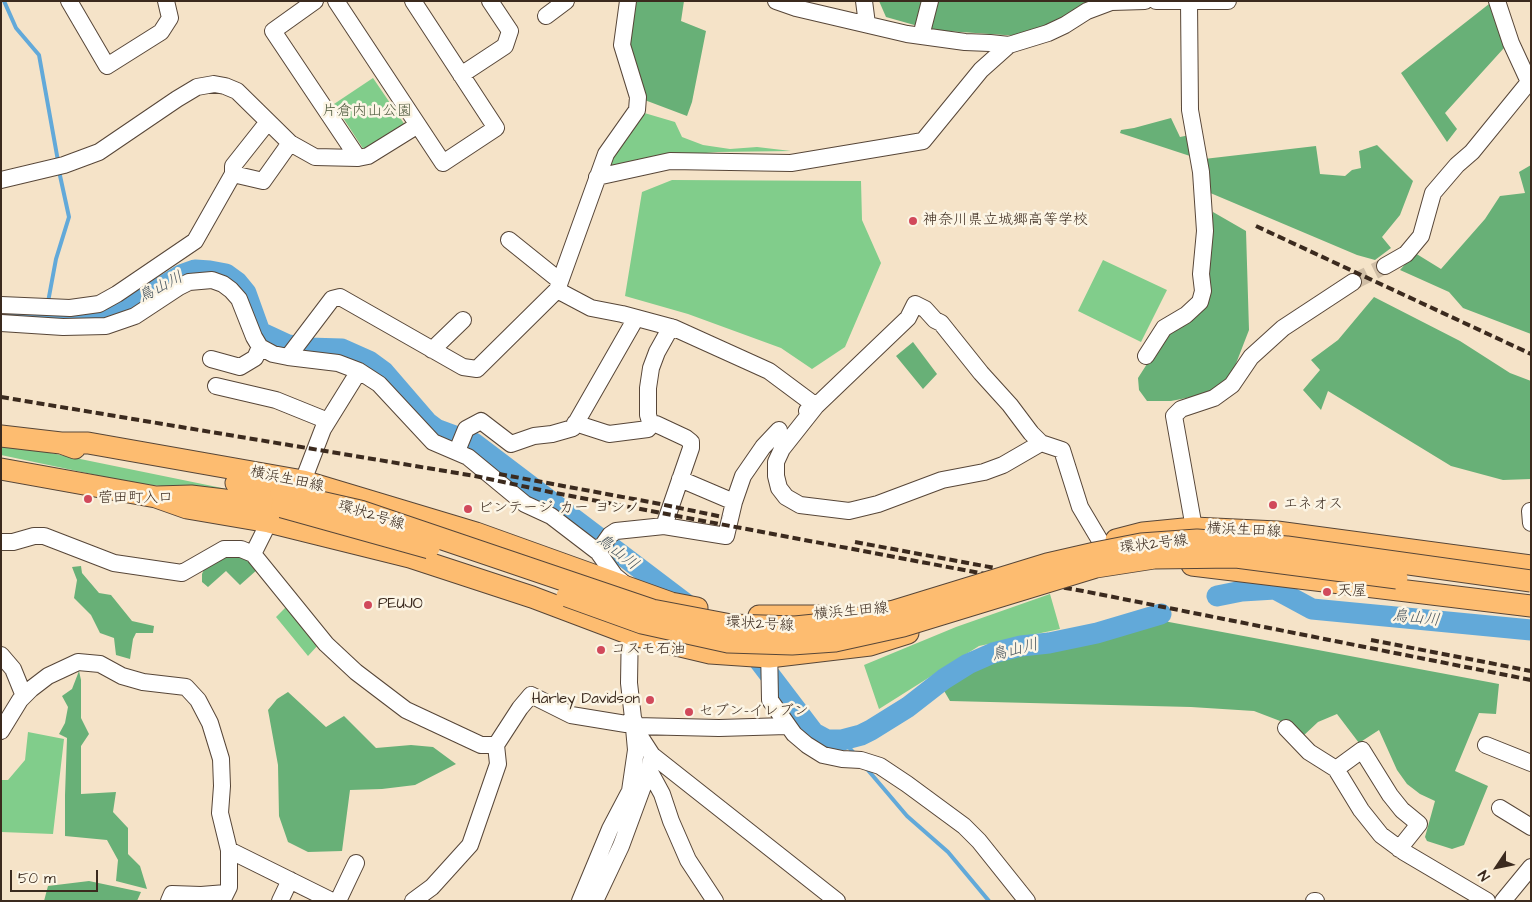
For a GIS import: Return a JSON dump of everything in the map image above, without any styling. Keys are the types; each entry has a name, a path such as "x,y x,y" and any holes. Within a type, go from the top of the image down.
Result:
{"main road":[{"name":"環状2号線","path":"1,436 61,443 277,507 444,552 642,623 728,642 792,644 836,641 903,626 1096,567 1154,558 1236,557 1531,596"},
{"name":"横浜生田線","path":"61,443 88,443 303,481 476,533 671,603 737,616 818,616 884,611 932,598 1055,556 1143,533 1194,528 1277,532 1531,566"},
{"name":"環状2号線","path":"1,469 156,497 191,496 277,507 360,511 652,610 731,625 795,627 835,623 894,611 1047,564 1141,544 1197,540 1287,547 1531,581"},
{"name":"横浜生田線","path":"277,507 410,557 532,598 630,634 710,653 768,657 870,645 1052,590 1136,568 1196,565 1531,606"}],"street":[{"path":"69,1 107,66 161,32 170,18 166,1"},
{"path":"315,1 273,30 358,158"},
{"path":"336,1 443,163 496,128 413,1"},
{"path":"461,75 504,46 510,31 490,1"},
{"path":"294,349 332,299 340,297 463,367 477,369 559,285 606,154 638,110 638,97 622,45 628,1"},
{"path":"776,1 796,8 921,36 1009,45 1048,33 1065,25 1087,10 1111,2 1145,1"},
{"path":"864,1 867,24"},
{"path":"921,36 930,1"},
{"path":"1156,1 1228,1"},
{"path":"1385,266 1406,254 1421,236 1433,192 1457,164 1472,152 1530,81 1511,43 1497,1"},
{"path":"546,16 563,2"},
{"path":"1146,356 1164,328 1186,315 1200,302 1203,291 1201,274 1205,231 1201,172 1190,110 1189,2"},
{"path":"597,177 670,161 790,163 923,140 981,70 1009,45"},
{"path":"1,180 58,166 99,152 177,99 198,87 214,84 237,91 290,143 315,157 358,158 368,156 418,125"},
{"path":"1,305 47,307 99,304 117,294 195,241 233,174 233,166 267,122"},
{"path":"233,174 263,181 290,143"},
{"path":"509,240 559,285 591,308 671,327 769,371 816,406"},
{"path":"1,323 63,327 106,326 135,316 189,282 212,280 223,284 239,299 260,347 273,354 294,349 359,371 379,384 434,442 457,451 478,464 525,504 551,516 598,552 615,576 631,589 629,683 635,722 636,750 630,791 610,829 580,901"},
{"path":"1194,528 1174,416 1181,409 1214,398 1232,385 1251,357 1283,328 1353,282"},
{"path":"1042,444 1003,465 984,472 942,480 878,504 848,511 800,505 786,497 780,488 776,476 776,462 782,449 816,406 908,318 915,304 925,309 935,320 941,323 1042,444 1062,450 1080,506 1102,544"},
{"path":"457,451 466,429 481,421 511,444 534,436 552,434 573,428 636,318"},
{"path":"432,350 464,320"},
{"path":"651,425 648,415 648,388 651,368 657,352 671,327"},
{"path":"211,359 240,368 254,358 260,347"},
{"path":"303,481 316,445 328,421 359,371"},
{"path":"216,386 276,400 328,421"},
{"path":"598,552 610,535 616,531 664,526 726,536 734,502 743,476 763,447 784,425 816,406"},
{"path":"576,423 609,434 648,429 651,425 656,424 691,442 691,448 664,526"},
{"path":"680,479 734,502"},
{"path":"253,554 277,507"},
{"path":"1,542 13,542 34,536 44,536 114,563 182,572 224,549 242,549 253,554 326,644 356,672 406,710 481,745 496,745"},
{"path":"770,616 768,657 770,700 787,726 807,745 823,755 861,760 880,766 950,815 979,841 1027,901"},
{"path":"1,655 13,669 24,696"},
{"path":"1,731 24,696 48,676 78,662 100,664 122,676 143,682 186,687 198,700 210,724 220,759 222,786 220,813 229,850 229,887 224,897 172,894 169,901"},
{"path":"413,901 432,887 470,845 498,764 496,745 520,708 531,695 571,715 626,724 635,722 719,728 787,726"},
{"path":"635,722 671,821 688,860 715,901"},
{"path":"1286,728 1309,752 1336,770 1360,810 1399,849 1487,901"},
{"path":"1486,745 1531,763"},
{"path":"1336,770 1362,750 1390,795 1402,810 1420,824 1399,849"},
{"path":"595,901 621,846 650,763"},
{"path":"650,763 837,901"},
{"path":"1500,808 1531,826"},
{"path":"229,850 332,901"},
{"path":"338,901 356,863"},
{"path":"1503,901 1531,867"},
{"path":"280,901 290,880"}],"green space":[{"path":"632,1 684,1 681,21 706,31 692,102 687,116 642,99 626,45"},
{"path":"879,1 1095,1 1046,26 1019,36 932,30 886,17"},
{"path":"1489,4 1504,48 1445,113 1457,129 1447,142 1401,73"},
{"name":"片倉内山公園","path":"373,78 405,125 364,150 334,104"},
{"path":"641,112 675,122 682,137 703,145 730,149 757,147 791,151 718,152 670,156 606,167"},
{"path":"1171,118 1180,137 1190,135 1190,156 1120,133 1121,130"},
{"path":"1377,145 1413,181 1400,215 1382,237 1391,248 1375,260 1357,255 1208,192 1204,159 1316,146 1320,174 1345,176 1352,170 1361,168 1359,151"},
{"path":"1531,165 1531,334 1463,308 1449,292 1400,270 1415,253 1441,269 1485,219 1500,196 1525,193 1519,172"},
{"path":"672,180 861,181 862,220 881,263 845,347 812,369 781,348 688,314 625,296 642,192"},
{"path":"1213,212 1246,231 1249,330 1230,379 1212,393 1171,401 1147,401 1139,390 1138,378 1168,331 1208,299"},
{"path":"1103,260 1167,290 1141,342 1078,311"},
{"path":"1374,297 1460,341 1510,373 1531,381 1531,479 1503,480 1451,466 1328,391 1321,410 1303,390 1320,370 1311,360 1338,340"},
{"path":"913,342 937,374 923,389 896,356"},
{"path":"2,443 222,488 252,496 134,483 1,455"},
{"path":"228,553 241,553 258,569 240,585 226,571 208,587 202,582 202,574 206,565"},
{"path":"81,566 82,573 99,593 111,595 132,621 154,626 153,633 136,633 133,639 130,659 116,655 114,638 100,633 91,615 74,598 77,580 72,567"},
{"path":"1050,594 1060,629 979,646 879,709 864,665 956,627"},
{"path":"287,606 319,644 308,656 276,617"},
{"path":"1153,619 1499,684 1496,714 1479,713 1455,771 1488,786 1464,845 1452,849 1427,841 1425,837 1435,801 1420,794 1407,784 1397,770 1379,730 1359,743 1337,714 1318,722 1302,737 1288,724 1254,711 1191,707 950,701 943,689 982,664 1024,649 1073,644"},
{"path":"79,671 81,680 81,718 89,734 81,746 81,794 116,792 113,812 128,828 128,854 140,866 147,889 116,881 118,860 107,840 65,836 67,738 59,734 65,723 68,707 62,696 72,689"},
{"path":"288,692 326,727 344,716 376,748 411,745 433,747 456,764 415,785 350,790 342,851 308,852 288,842 279,816 278,765 268,710 277,699"},
{"path":"28,732 64,739 53,834 1,832 1,780 8,780 25,760"},
{"path":"89,881 141,892 137,901 44,901 48,886"}],"waterway":[{"path":"4,1 16,28 39,55 58,161"},
{"path":"48,302 56,259 69,217 59,171"},
{"name":"鳥山川","path":"9,313 29,313 56,317 104,317 135,304 181,275 195,270 226,274 237,282 246,293 260,332 288,345 308,348 342,349 369,361 384,372 428,423 436,429 474,443 693,609"},
{"name":"鳥山川","path":"1217,596 1242,591 1275,589 1312,609 1531,630"},
{"name":"鳥山川","path":"760,662 814,733 827,740 842,740 871,730 908,707 944,679 968,664 993,653 1021,646 1049,643 1097,633 1161,614"},
{"path":"842,740 855,754"},
{"path":"867,769 907,816 948,852 989,901"}],"tunnel":[{"path":"1353,282 1385,266"}],"railway":[{"path":"1256,226 1531,354"},
{"path":"1,397 475,476 550,492 1083,591 1531,680"},
{"path":"499,474 723,517"},
{"path":"855,542 995,568"},
{"path":"1371,640 1531,671"}],"place":[{"name":"神奈川県立城郷高等学校","path":"913,221"},
{"name":"菅田町入口","path":"88,499"},
{"name":"エネオス","path":"1273,505"},
{"name":"ビンテージ カー ヨシノ","path":"468,509"},
{"name":"天屋","path":"1327,592"},
{"name":"PEUJO","path":"368,605"},
{"name":"コスモ石油","path":"601,650"},
{"name":"Harley Davidson","path":"650,700"},
{"name":"セブン-イレブン","path":"689,712"}]}
